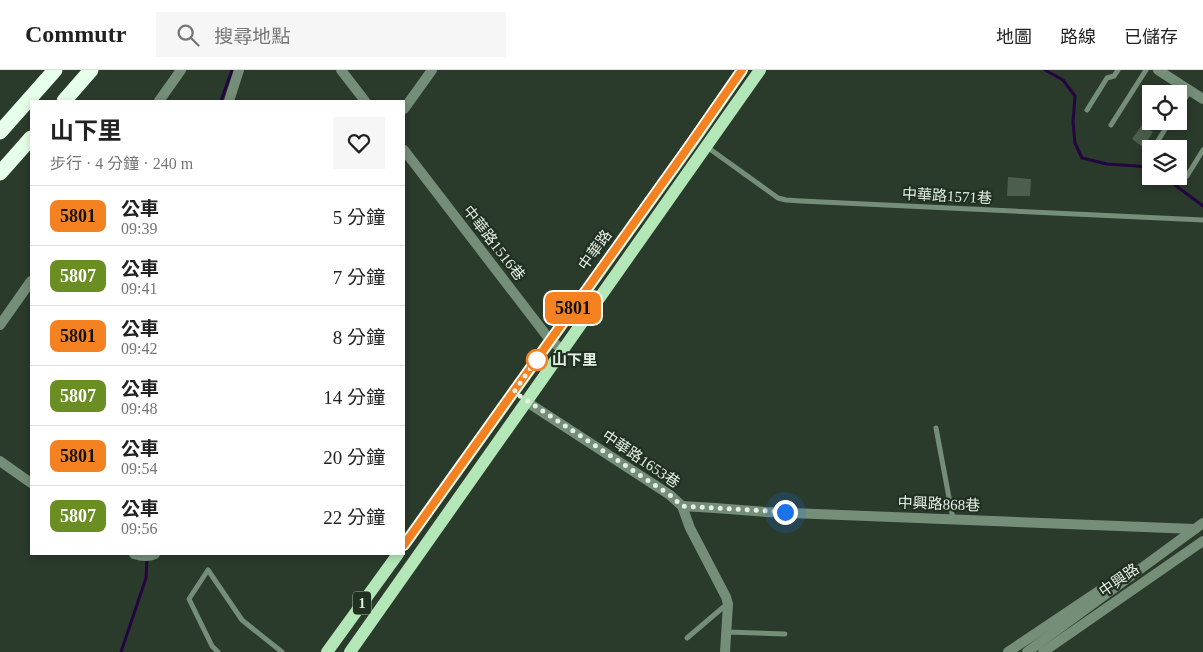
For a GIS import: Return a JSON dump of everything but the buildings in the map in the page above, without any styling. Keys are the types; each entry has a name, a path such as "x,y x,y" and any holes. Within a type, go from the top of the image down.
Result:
{"highway":[{"path":"0,132 55,70"},
{"path":"65,100 91,70"},
{"path":"0,173 30,139"}],"main road":[{"name":"中華路","path":"405,544 742,70"},
{"name":"中華路","path":"350,652 760,70"},
{"path":"514,392 527,402"},
{"name":"1","path":"327,652 397,555"}],"street":[{"path":"160,100 181,70"},
{"path":"229,100 239,70"},
{"path":"341,70 364,100"},
{"path":"405,109 432,70"},
{"path":"1158,70 1203,99"},
{"name":"中華路1516巷","path":"405,151 550,340 563,350"},
{"path":"0,325 30,282"},
{"name":"中華路1653巷","path":"527,402 670,495 682,506 690,528 726,597 728,604 725,652"},
{"path":"0,461 30,482"},
{"name":"中興路868巷","path":"682,506 776,512 1200,527"},
{"name":"中興路","path":"1028,652 1200,527"},
{"name":"中興路","path":"1047,650 1203,541"},
{"name":"中興路","path":"1008,652 1145,561 1156,558"}],"lane":[{"path":"1087,110 1107,78 1114,76 1118,70"},
{"path":"1111,125 1146,70"},
{"path":"1187,95 1190,90"},
{"name":"中華路1571巷","path":"706,147 778,198 786,200 1203,220"},
{"path":"1187,176 1203,150"},
{"path":"936,428 953,519"},
{"path":"218,652 212,646 189,599 208,570 242,620 282,652"},
{"path":"687,638 728,604"},
{"path":"726,632 785,634"}],"waterway":[{"path":"221,100 232,70"},
{"path":"1045,70 1063,80 1075,96 1073,122 1075,143 1082,158 1107,164 1142,167"},
{"path":"1175,185 1203,206"},
{"path":"121,652 146,578 147,557"}],"bus line":[{"name":"5801","path":"405,544 742,70"}],"place":[{"name":"山下里","path":"537,360"}],"route":[{"path":"537,360 541,353 514,392 670,495 682,506 785,512"}]}
